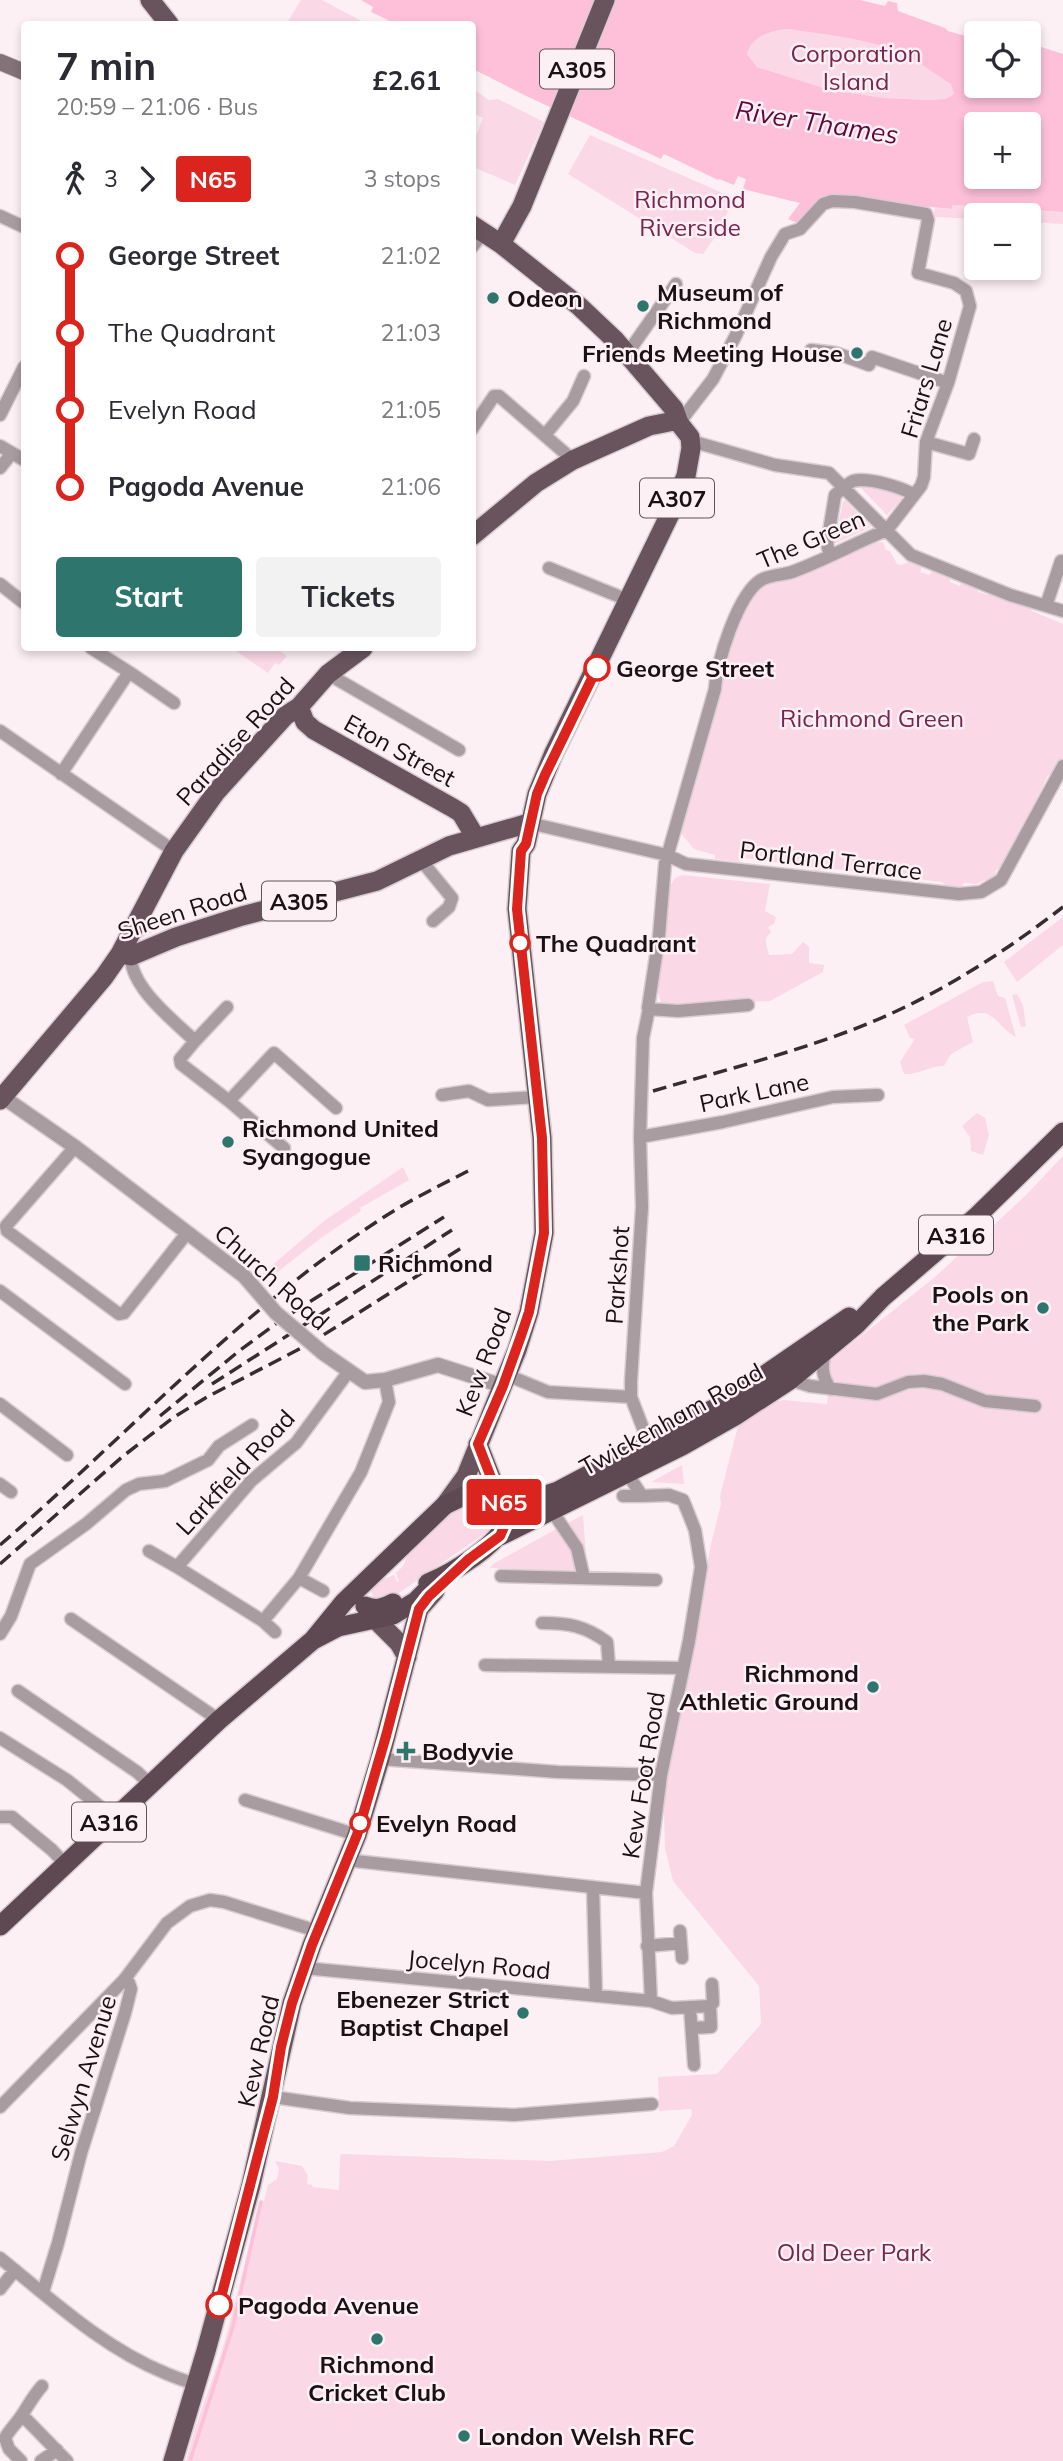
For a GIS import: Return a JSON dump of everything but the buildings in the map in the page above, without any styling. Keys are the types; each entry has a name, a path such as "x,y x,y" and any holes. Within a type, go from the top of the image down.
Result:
{"highway":[{"name":"Twickenham Road","path":"500,1536 682,1446 790,1380 856,1325 883,1297 976,1217 1063,1132"},
{"name":"Twickenham Road","path":"498,1493 518,1498 547,1495 649,1444 721,1405 848,1317 883,1297"},
{"name":"A316","path":"313,1640 338,1627 367,1604 445,1505 472,1492 498,1493"},
{"path":"498,1493 506,1506 508,1518 500,1536"},
{"name":"A316","path":"0,1926 219,1720 313,1640 340,1607 367,1604 393,1615 438,1579 500,1536"}],"main road":[{"path":"150,0 167,21"},
{"name":"A305","path":"500,244 522,206 605,0"},
{"path":"0,63 21,71"},
{"path":"476,234 500,244 579,306 627,354 677,413 691,441"},
{"path":"649,426 660,411 658,391"},
{"path":"476,533 536,483 573,460 649,426 674,421 680,423"},
{"name":"A307","path":"529,823 537,794 553,755 684,482 690,462 691,441"},
{"name":"Paradise Road","path":"125,955 174,851 216,792 285,716 299,707 328,674 359,651"},
{"name":"Eton Street","path":"299,707 305,722 314,730 453,807 461,813 476,838"},
{"path":"529,823 526,844 521,851 517,909 537,1097"},
{"name":"Sheen Road","path":"1,1097 125,955 242,916 385,878 449,846 529,823"},
{"path":"505,831 521,851"},
{"name":"Kew Road","path":"445,1505 466,1476 529,1312 544,1233 543,1171 537,1097"},
{"path":"478,1444 498,1493"},
{"name":"Kew Road","path":"173,2461 221,2295 273,2097 281,2047 317,1931 357,1835 419,1609 422,1603 469,1559"},
{"path":"367,1604 407,1657"}],"street":[{"name":"Friars Lane","path":"680,423 713,379 771,257 785,234 800,229 823,204 832,201 855,202 926,214 929,220 918,273 954,283 966,291 970,306 948,383 926,442 921,486 887,530"},
{"path":"0,216 21,226"},
{"path":"627,354 676,284"},
{"path":"811,349 836,353 869,365 872,357 948,383"},
{"path":"0,415 21,373"},
{"path":"545,435 573,401 584,376"},
{"path":"476,423 494,396 499,396 573,460"},
{"path":"926,442 969,454 974,439"},
{"path":"691,441 775,465 830,473 887,530"},
{"path":"0,446 21,458"},
{"path":"0,468 12,453"},
{"path":"830,556 827,544 835,495 853,481 904,489 914,495"},
{"name":"The Green","path":"649,1009 667,855 715,689 716,676 737,612 761,580 792,572 887,530 911,555 1010,595 1063,611"},
{"path":"1046,606 1062,557"},
{"path":"549,568 628,600"},
{"path":"0,584 21,601"},
{"path":"96,651 174,703"},
{"path":"61,774 129,672"},
{"path":"328,674 459,750"},
{"path":"1,733 174,851"},
{"name":"Portland Terrace","path":"529,823 667,855 687,864 923,892 969,894 992,887 1001,880 1063,766"},
{"path":"420,859 452,898 449,908 433,921"},
{"path":"125,955 137,980 157,1005 195,1041"},
{"path":"649,1009 678,1011 748,1005"},
{"path":"227,1007 180,1059 181,1064 284,1148"},
{"name":"Parkshot","path":"649,1009 642,1038 642,1207 631,1396 649,1444"},
{"path":"229,1101 274,1054 336,1108"},
{"path":"442,1095 469,1091 488,1100 537,1097"},
{"name":"Park Lane","path":"640,1137 723,1122 833,1097 878,1095"},
{"name":"Church Road","path":"1,1097 75,1147 244,1276 276,1313 323,1353 365,1382 385,1380 438,1365 505,1380"},
{"path":"75,1147 6,1226 7,1231 119,1314 124,1313 187,1233"},
{"path":"0,1291 125,1384"},
{"path":"827,1350 823,1357 823,1369 831,1389"},
{"name":"Larkfield Road","path":"177,1567 251,1481 296,1443 349,1371"},
{"path":"764,1377 780,1376 810,1386 877,1394 908,1382 925,1381 957,1389 985,1401 1035,1406"},
{"path":"263,1622 299,1578 361,1472 389,1402 385,1380"},
{"path":"505,1380 548,1392 631,1396"},
{"path":"0,1404 67,1455"},
{"path":"0,1634 11,1616 30,1564 86,1524 126,1490 139,1484 165,1481 208,1460 219,1446 251,1425"},
{"path":"626,1473 642,1496"},
{"name":"Kew Foot Road","path":"642,1496 669,1495 683,1500 695,1530 701,1567 661,1775 646,1893 651,2001"},
{"path":"623,1496 642,1496"},
{"path":"552,1511 577,1548 584,1578"},
{"name":"Larkfield Road","path":"149,1551 275,1632"},
{"path":"501,1576 656,1580"},
{"path":"299,1578 323,1591"},
{"path":"71,1619 219,1720"},
{"path":"542,1623 589,1629 607,1642 609,1665"},
{"path":"485,1665 682,1668"},
{"path":"18,1691 137,1772 150,1784"},
{"path":"0,1738 67,1780 114,1818"},
{"path":"380,1759 558,1772 661,1775"},
{"path":"245,1800 357,1835"},
{"path":"0,1816 12,1817 65,1864"},
{"path":"346,1860 646,1893"},
{"path":"593,1887 596,1996"},
{"name":"Selwyn Avenue","path":"43,2292 81,2153 125,2013 131,1989 129,1983 124,1980 167,1923 179,1912 210,1900 317,1931"},
{"path":"648,1946 681,1937 682,1958"},
{"name":"Jocelyn Road","path":"304,1968 651,2001 672,2008 710,2006"},
{"path":"0,2107 124,1980"},
{"path":"692,2028 711,2026 712,1984"},
{"path":"690,2007 694,2065"},
{"path":"273,2097 350,2108 514,2115 652,2104"},
{"path":"0,2258 83,2326 128,2355 165,2373 196,2383"},
{"path":"0,2289 15,2270"},
{"path":"21,2461 9,2449 5,2438 22,2415 27,2403 42,2386"},
{"path":"22,2415 67,2461"},
{"path":"41,2461 57,2450"}],"green space":[{"path":"301,0 322,0 361,21 288,21"},
{"name":"Corporation Island","path":"787,29 847,38 891,49 911,58 952,84 954,94 945,99 928,100 885,98 830,90 757,67 747,54 749,48 757,39 768,33"},
{"path":"476,91 489,100 498,99 544,122 515,185 476,168 476,136 483,118 476,114"},
{"name":"Richmond Riverside","path":"590,135 734,198 718,233 703,254 695,253 568,174"},
{"path":"952,205 964,206 964,218 933,217 935,208 951,209"},
{"path":"1041,211 1063,212 1063,224 1041,223"},
{"path":"858,485 892,491 903,498 887,515"},
{"path":"845,500 871,527 834,544 843,502"},
{"name":"Richmond Green","path":"883,542 897,564 914,560 922,565 920,572 929,575 934,570 950,577 950,582 960,586 961,582 970,583 978,592 988,595 990,592 1010,602 1024,603 1032,611 1063,624 1063,757 1053,776 1048,775 1014,848 1008,852 1006,863 995,871 997,877 989,884 985,880 976,884 964,883 962,887 946,886 942,882 826,868 815,872 812,867 744,858 739,862 715,859 715,855 694,849 680,832 740,614 761,586"},
{"path":"236,651 280,651 287,656 279,665 275,663 268,673"},
{"path":"682,875 770,884 765,911 776,917 774,924 768,927 771,932 766,940 769,955 792,954 803,942 809,947 809,963 824,965 823,972 770,1001 669,1006 661,1002 658,992 670,886 675,878"},
{"path":"150,914 162,927 140,939 137,935"},
{"path":"1063,917 1063,945 1017,982 1004,962"},
{"path":"993,981 998,996 1005,998 1016,1037 989,1015 976,1014 967,1017 973,1042 951,1054 944,1066 904,1074 900,1062 915,1039 910,1038 904,1025 983,982"},
{"path":"1017,994 1023,1005 1026,1026 1021,1027 1012,995"},
{"path":"977,1113 985,1118 989,1135 983,1155 971,1151 970,1137 962,1126"},
{"name":"Old Deer Park","path":"1063,1156 1063,2461 186,2461 221,2354 259,2203 264,2200 268,2185 277,2179 279,2169 275,2161 302,2166 308,2176 307,2184 313,2187 339,2190 340,2155 343,2154 550,2161 662,2152 674,2146 692,2115 691,2109 659,2111 658,2077 717,2074 761,2024 759,1986 673,1881 665,1849 664,1813 661,1803 721,1504 720,1496 738,1426 771,1403 783,1400 827,1404 829,1378 825,1365 964,1253"},
{"path":"403,1167 409,1180 360,1208 361,1211 261,1285 256,1279 324,1221"},
{"path":"682,1465 684,1484 651,1482"},
{"path":"476,1499 492,1502 499,1517 494,1527 396,1595 374,1601 371,1589 381,1580 394,1575 397,1582 399,1581 396,1573 423,1536"},
{"path":"583,1515 586,1555 568,1523"},
{"path":"558,1528 574,1553 574,1571 490,1568 493,1564"}],"water":[{"name":"River Thames","path":"361,0 860,0 885,6 888,1 897,3 898,11 964,36 964,98 1041,98 1041,47 1063,54 1063,212 1041,211 1041,203 964,203 964,206 952,205 952,209 824,197 797,223 788,219 800,203 743,189 746,179 738,176 734,185 664,154 661,159 476,71 476,21 390,21 371,12 373,7","holes":["787,29 877,45 911,58 951,84 954,94 945,99 928,100 885,98 830,90 757,67 747,54 757,39 768,33"]}],"waterway":[{"path":"190,2461 232,2330 261,2202"}],"railway":[{"path":"653,1091 814,1043 893,1013 969,972 1063,907"},
{"path":"0,1545 186,1374 282,1291 384,1217 468,1171"},
{"path":"160,1416 281,1320 444,1217"},
{"path":"212,1384 452,1230"},
{"path":"0,1564 122,1457 174,1417 309,1344 463,1247"}],"bus line":[{"name":"N65","path":"219,2305 273,2097 292,2003 312,1945 357,1835 419,1609 429,1596 469,1559 500,1536 508,1518 506,1506 500,1493 497,1493 478,1444 503,1386 529,1312 544,1233 542,1138 530,1013 519,936 518,874 521,851 526,844 537,794 553,755 597,668"}],"place":[{"name":"Odeon","path":"493,298"},
{"name":"Museum of Richmond","path":"643,306"},
{"name":"Friends Meeting House","path":"857,353"},
{"name":"George Street","path":"597,668"},
{"name":"The Quadrant","path":"520,943"},
{"name":"Richmond United Syangogue","path":"228,1142"},
{"name":"Richmond","path":"362,1263"},
{"name":"Pools on the Park","path":"1043,1308"},
{"name":"Richmond Athletic Ground","path":"873,1687"},
{"name":"Bodyvie","path":"406,1751"},
{"name":"Evelyn Road","path":"360,1823"},
{"name":"Ebenezer Strict Baptist Chapel","path":"523,2013"},
{"name":"Pagoda Avenue","path":"219,2305"},
{"name":"Richmond Cricket Club","path":"377,2339"},
{"name":"London Welsh RFC","path":"464,2436"}]}
